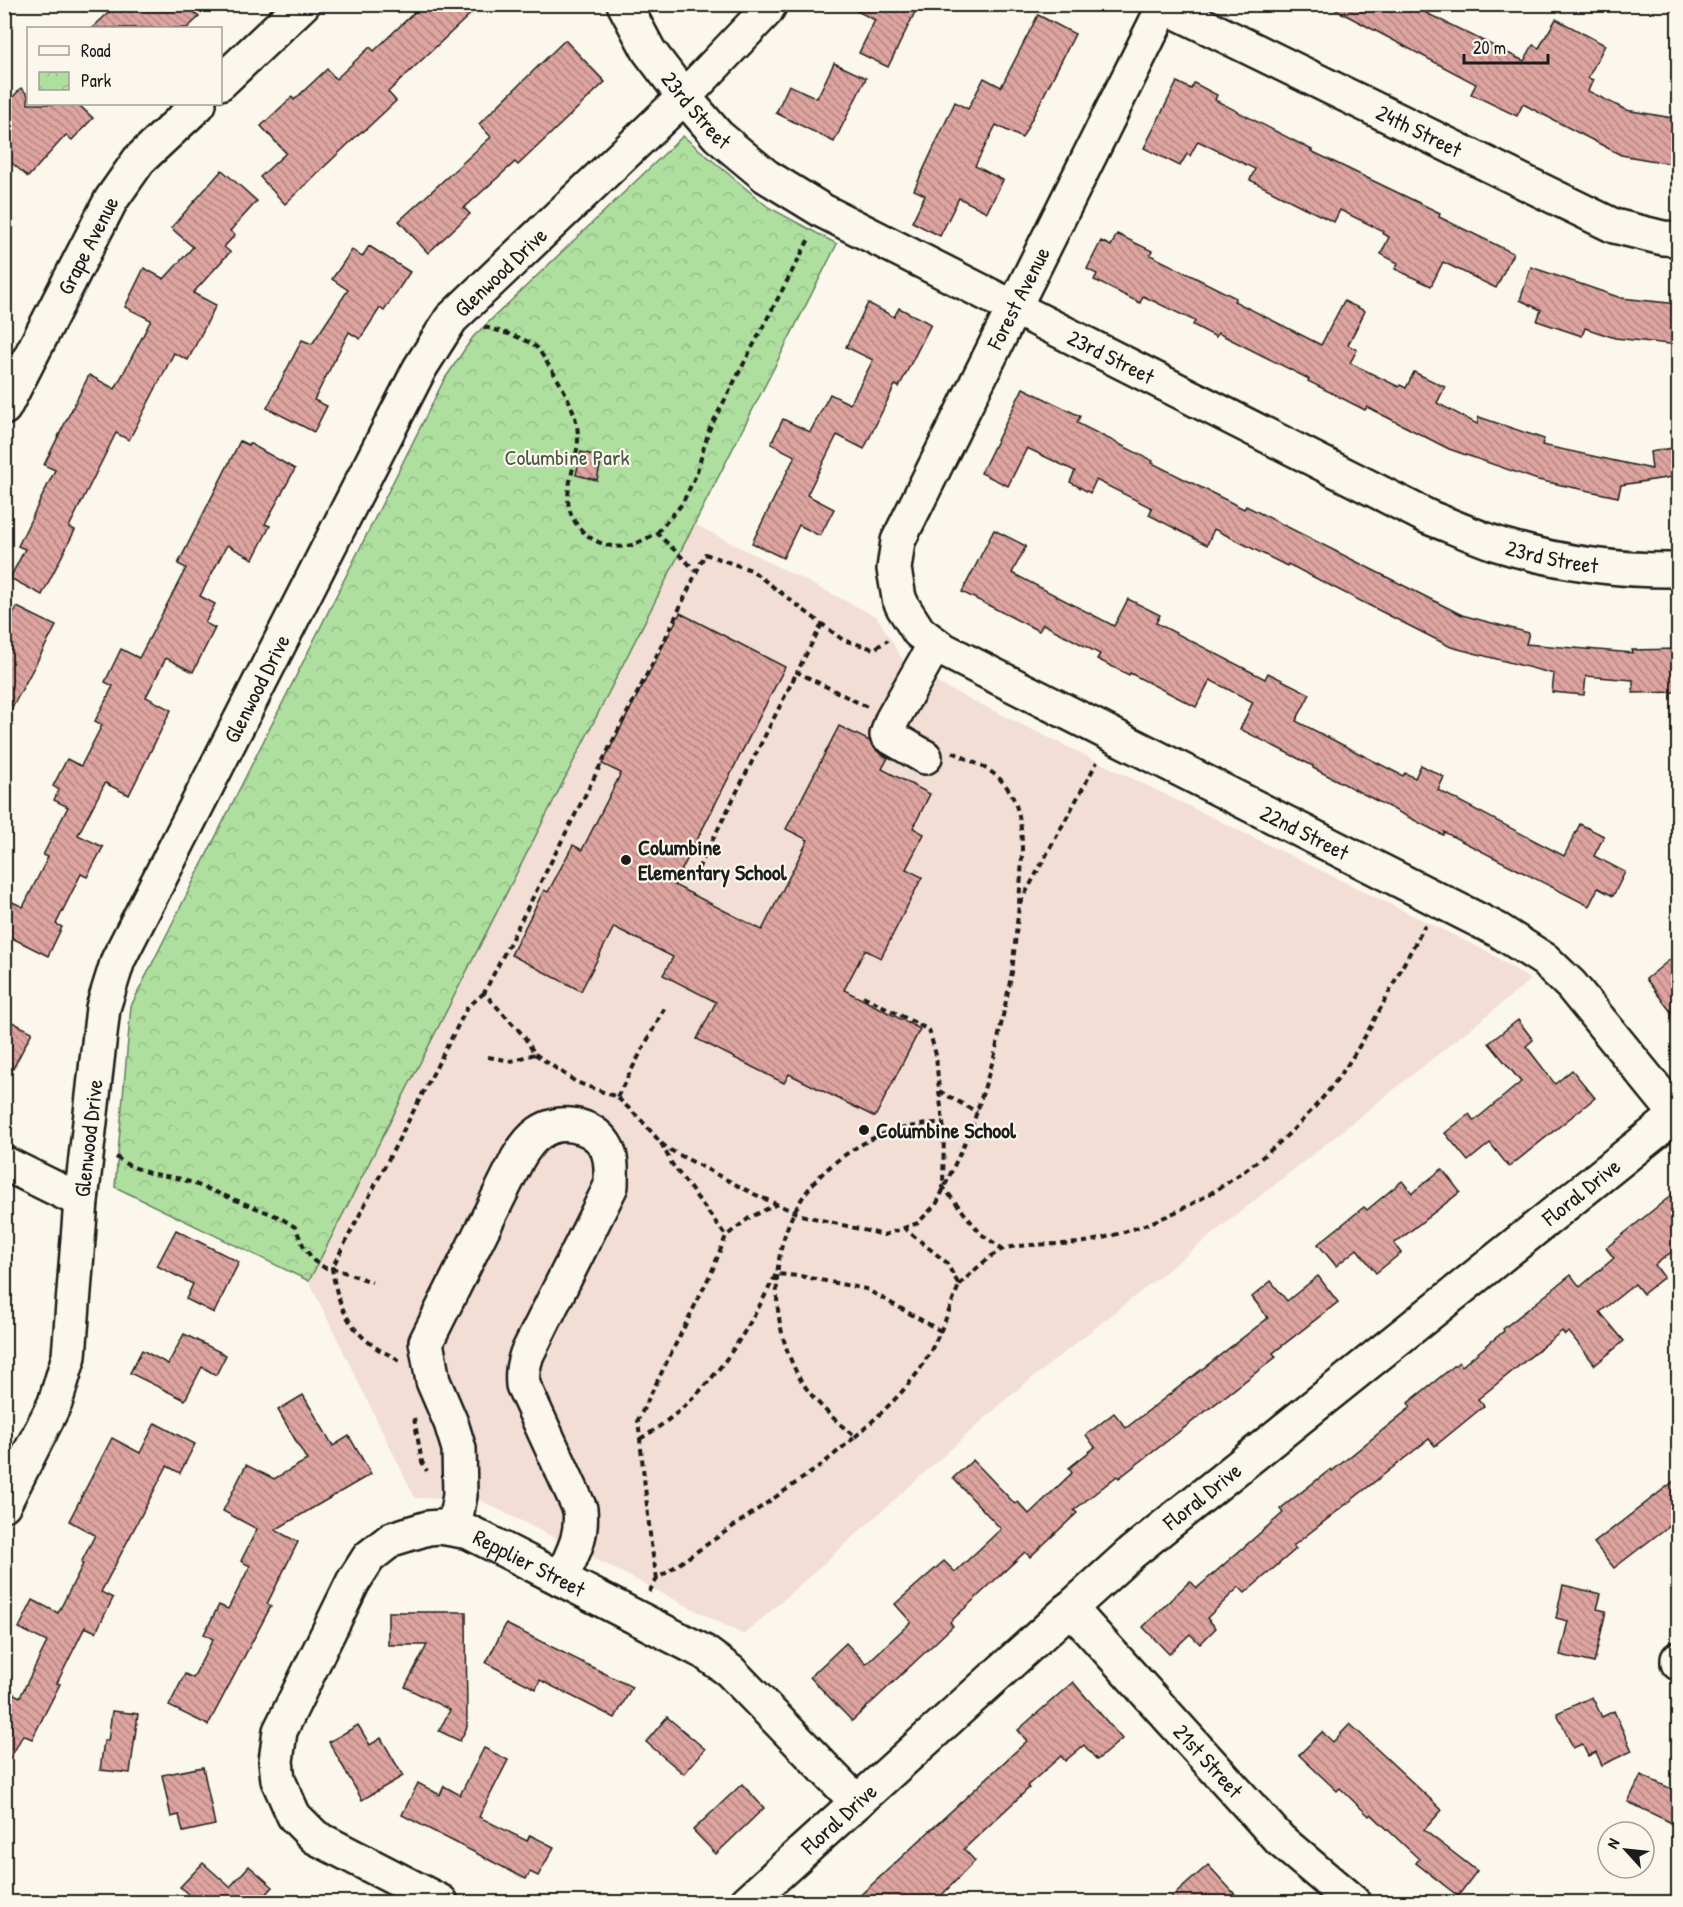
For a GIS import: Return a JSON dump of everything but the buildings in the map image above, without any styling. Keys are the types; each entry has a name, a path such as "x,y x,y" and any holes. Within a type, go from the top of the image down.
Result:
{"street":[{"path":"222,81 303,4"},
{"name":"23rd Street","path":"624,4 649,51 684,97 718,136 766,176 823,211 1438,521 1497,544 1568,562 1641,571 1678,570"},
{"name":"Glenwood Drive","path":"4,1504 55,1403 69,1356 81,1201 104,1008 118,960 420,368 451,319 684,97 770,4"},
{"name":"24th Street","path":"1165,5 1614,226 1663,238 1678,239"},
{"name":"Forest Avenue","path":"916,622 894,569 898,540 1165,5"},
{"name":"Grape Avenue","path":"4,408 111,200 139,160 198,105"},
{"path":"916,622 887,735 925,757"},
{"name":"22nd Street","path":"916,622 942,649 1498,930 1545,960 1571,985 1678,1115"},
{"name":"Floral Drive","path":"747,1902 1130,1554 1678,1115"},
{"path":"454,1530 460,1495 446,1476 459,1449 433,1381 426,1342 518,1158 529,1141 540,1131 554,1126 570,1124 584,1128 598,1137 606,1146 611,1166 611,1186 522,1366 524,1385 580,1509 579,1539 561,1579"},
{"path":"4,1163 81,1201"},
{"name":"Repplier Street","path":"441,1902 315,1837 294,1816 278,1780 276,1761 280,1731 352,1582 369,1557 393,1539 428,1528 440,1527 469,1532 704,1652 730,1671 857,1802"},
{"name":"21st Street","path":"1070,1608 1280,1840 1339,1899"}],"path":[{"path":"451,319 508,333 536,347 557,377 573,412 578,436 576,461 569,490 569,510 579,530 595,541 610,546 630,545 657,533 682,504 696,475 709,430 823,211"},
{"path":"657,533 696,571"},
{"path":"404,1366 359,1334 342,1309 334,1285 332,1268 467,1008 484,993 667,635 705,554 751,570 843,640 874,648 916,622"},
{"path":"699,869 797,672"},
{"path":"484,993 524,1035 535,1054 576,1082 617,1097 670,1150 795,1212 884,1235 918,1223 937,1203 977,1112 995,1054 1012,972 1019,905 1112,735"},
{"path":"635,1617 657,1579 819,1467 885,1410 919,1370 941,1331 959,1285 981,1264 1003,1249 1079,1243 1127,1231 1215,1191 1282,1140 1318,1103 1347,1065 1375,1020 1437,900"},
{"path":"863,996 929,1030 936,1055 943,1122 943,1187 981,1233 1003,1249"},
{"path":"617,1097 665,1007"},
{"path":"488,1057 511,1061 535,1054"},
{"path":"939,1091 977,1112"},
{"path":"640,1439 678,1414 705,1387 732,1353 776,1274 785,1237 795,1212 808,1190 831,1166 865,1142 907,1126 943,1122"},
{"path":"661,1143 672,1164 726,1236"},
{"path":"87,1147 107,1151 128,1165 149,1173 182,1179 279,1217 295,1227 304,1247 314,1261 326,1268 372,1282"},
{"path":"657,1579 651,1544 638,1420 712,1271 726,1236 749,1218 777,1204"},
{"path":"904,1228 946,1262 959,1285"},
{"path":"776,1274 800,1276 866,1289 941,1331"},
{"path":"776,1274 777,1312 784,1345 800,1378 828,1414 855,1437"},
{"path":"412,1412 423,1462 446,1476"}],"shaded area":[{"name":"Columbine School","path":"694,524 877,617 908,669 1490,953 1531,980 1011,1395 744,1635 480,1500 415,1498 309,1281"}],"green space":[{"name":"Columbine Park","path":"683,136 768,207 837,244 309,1281 115,1187 131,1006 444,380 473,337"}],"place":[{"name":"Columbine Elementary School","path":"626,860"},
{"name":"Columbine School","path":"864,1130"}]}
